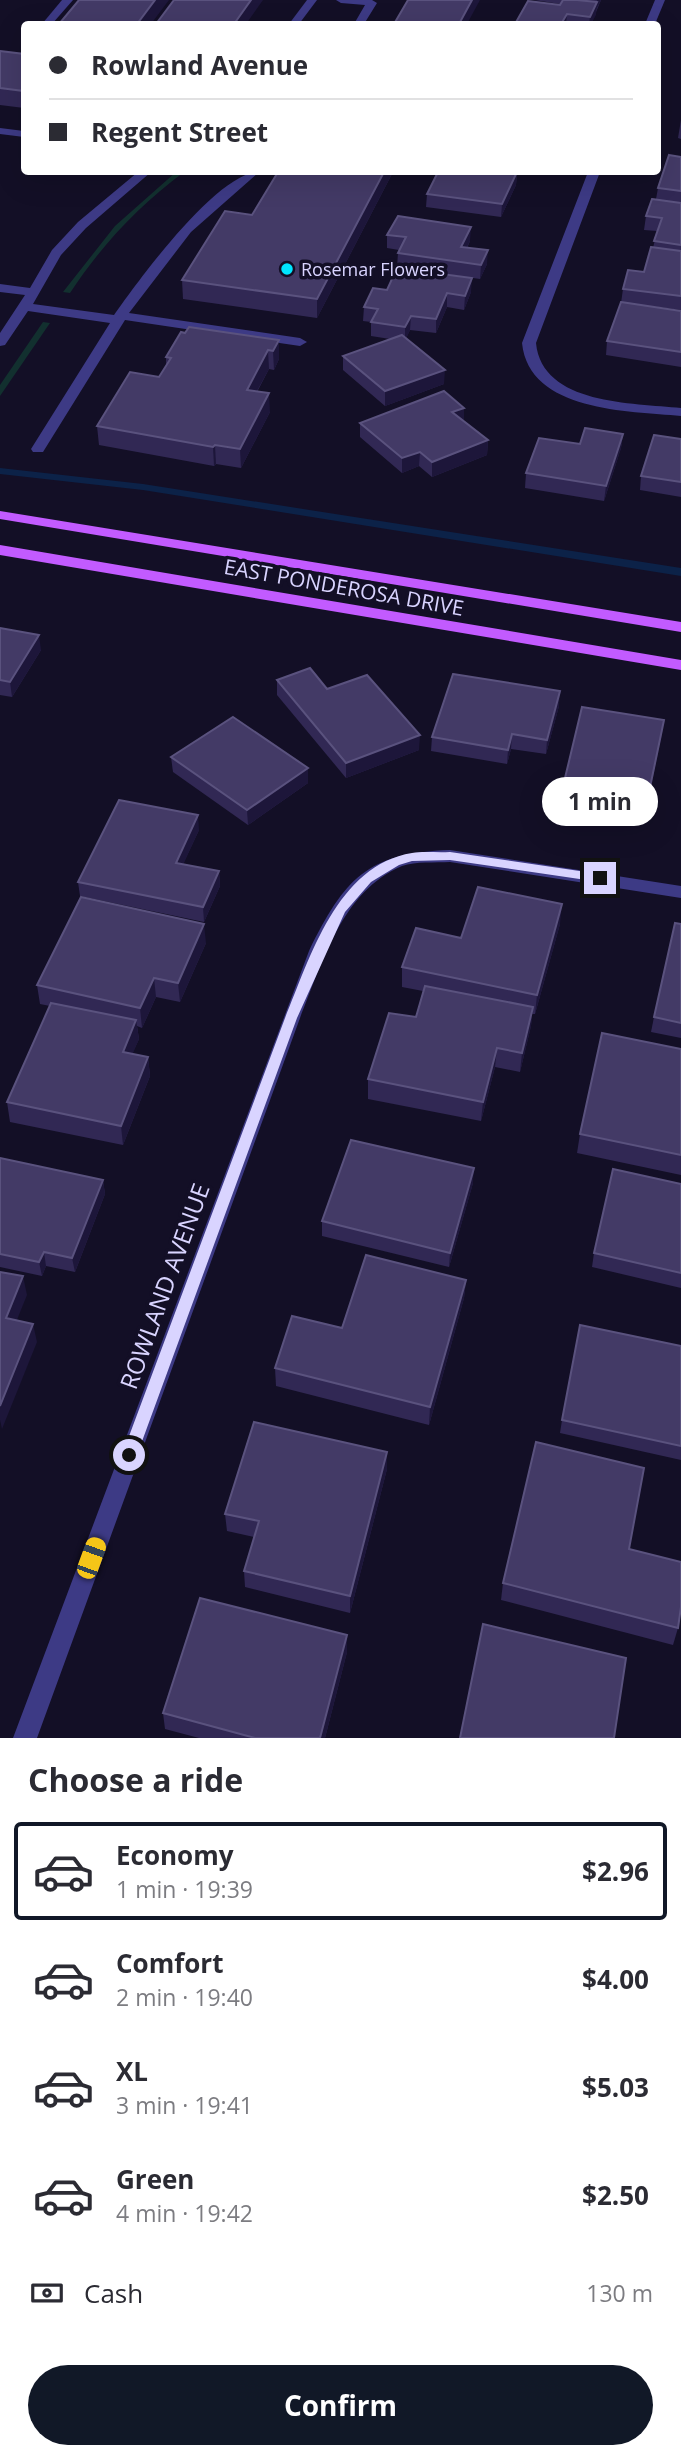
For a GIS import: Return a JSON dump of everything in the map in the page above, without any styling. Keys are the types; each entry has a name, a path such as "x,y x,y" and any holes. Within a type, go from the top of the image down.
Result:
{"main road":[{"name":"EAST PONDEROSA DRIVE","path":"0,515 681,627"},
{"name":"EAST PONDEROSA DRIVE","path":"0,550 681,665"}],"street":[{"path":"50,21 68,0"},
{"path":"296,21 312,0"},
{"path":"341,0 372,3 361,21"},
{"path":"651,21 660,0"},
{"path":"0,131 21,134"},
{"path":"0,342 25,307 56,253 82,225 141,175"},
{"path":"38,449 120,318 177,240 216,201 249,175"},
{"path":"593,175 529,343 531,360 542,376 555,386 594,402 681,412"},
{"path":"0,288 32,292"},
{"path":"25,307 300,342"},
{"name":"ROWLAND AVENUE","path":"25,1738 291,1018 340,909 380,870 412,857 450,856 681,892"}],"green space":[{"path":"173,175 180,175 121,228 94,259 70,293 63,292 115,226"},
{"path":"43,322 50,323 0,396 0,385"}],"building":[{"path":"79,0 155,0 139,21 62,21"},
{"path":"174,0 251,0 236,21 158,21"},
{"path":"408,0 472,0 461,21 396,21"},
{"path":"563,0 597,2 590,17 567,14 563,21 517,21 528,1 560,5"},
{"path":"0,51 21,54 21,91 0,88"},
{"path":"669,155 681,157 681,191 658,188"},
{"path":"276,175 382,175 317,299 182,280 225,211 252,215"},
{"path":"436,175 516,175 502,204 427,194"},
{"path":"652,199 681,203 681,245 654,241 662,218 646,216"},
{"path":"398,216 471,227 461,247 488,250 481,265 398,253 406,237 387,235"},
{"path":"651,247 681,251 681,296 623,289 628,270 644,272"},
{"path":"397,268 472,278 465,296 447,293 436,319 411,316 405,327 371,322 378,309 364,307 373,288 387,290"},
{"path":"621,302 681,311 681,352 607,341"},
{"path":"189,327 279,340 273,351 268,350 247,390 269,393 240,449 215,445 213,447 97,426 130,372 159,377 171,358 166,357 181,332 185,333"},
{"path":"402,335 445,370 385,391 343,356"},
{"path":"444,391 464,408 452,412 488,440 432,462 420,452 402,458 360,423"},
{"path":"585,428 623,434 606,486 526,473 539,438 580,444"},
{"path":"654,435 681,439 681,482 641,476"},
{"path":"0,628 39,635 10,682 0,680"},
{"path":"310,668 327,689 367,675 420,735 346,763 277,680"},
{"path":"453,674 560,691 547,740 512,734 508,750 432,737"},
{"path":"582,707 664,720 649,792 565,778"},
{"path":"233,717 308,768 247,810 171,757"},
{"path":"119,800 198,815 176,863 219,871 203,907 78,882"},
{"path":"478,887 562,904 537,995 402,967 416,928 461,938"},
{"path":"81,897 204,924 178,983 154,978 140,1008 37,985"},
{"path":"675,923 681,924 681,1023 654,1017"},
{"path":"425,986 533,1007 522,1053 497,1048 483,1102 368,1079 389,1013 416,1017"},
{"path":"51,1003 136,1020 123,1052 148,1057 121,1126 7,1102"},
{"path":"602,1033 681,1049 681,1155 580,1134"},
{"path":"351,1140 474,1168 450,1253 322,1221"},
{"path":"0,1158 103,1180 72,1258 44,1252 39,1262 0,1254"},
{"path":"613,1169 681,1184 681,1273 594,1253"},
{"path":"366,1255 466,1280 430,1407 275,1368 292,1316 342,1328"},
{"path":"0,1272 23,1276 6,1318 33,1324 0,1406"},
{"path":"580,1325 681,1346 681,1446 562,1420"},
{"path":"254,1422 387,1452 350,1596 244,1571 259,1521 225,1514"},
{"path":"536,1442 644,1468 629,1549 681,1562 678,1628 503,1583"},
{"path":"200,1598 347,1635 320,1738 255,1738 163,1713"},
{"path":"483,1624 626,1658 614,1738 460,1738"}],"waterway":[{"path":"0,471 143,487 681,572"}],"place":[{"name":"Rosemar Flowers","path":"287,269"}],"route":[{"path":"129,1455 291,1018 340,909 380,870 412,857 450,856 600,878"}]}
